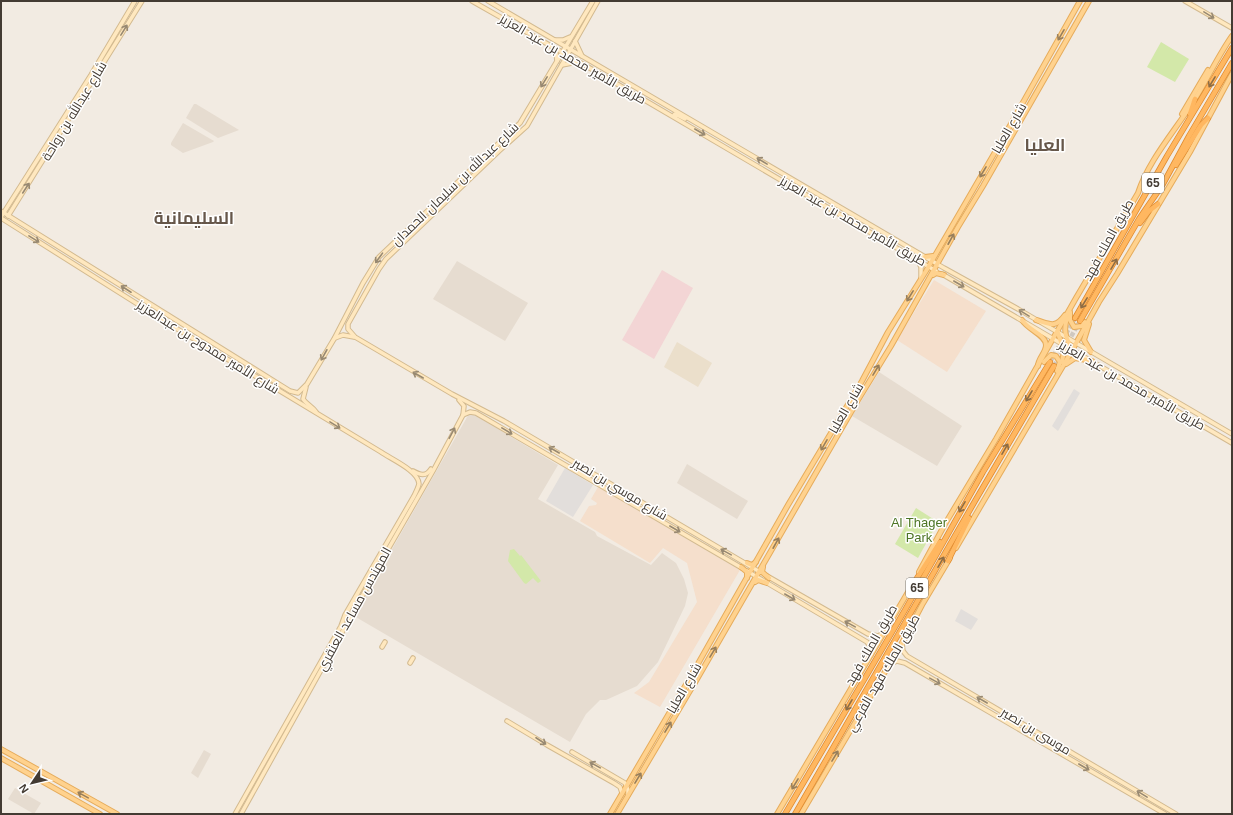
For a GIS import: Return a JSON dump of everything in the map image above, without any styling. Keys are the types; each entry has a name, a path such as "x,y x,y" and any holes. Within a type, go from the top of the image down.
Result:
{"highway":[{"name":"طريق الملك فهد","path":"1075,318 1232,48"},
{"name":"طريق الملك فهد","path":"1080,321 1131,233 1172,169 1189,136 1232,63"},
{"path":"1175,144 1191,113 1195,99"},
{"path":"1172,169 1179,162 1208,118"},
{"path":"1131,233 1149,211 1158,204"},
{"name":"طريق الملك فهد","path":"785,814 901,617 956,519 1050,362"},
{"name":"طريق الملك فهد","path":"795,814 1054,366"},
{"path":"948,561 951,551 968,520 972,508"},
{"path":"910,589 947,529 956,519"}],"main road":[{"name":"شارع العليا","path":"610,814 690,679 853,396 888,332 926,271 1022,105 1080,1"},
{"name":"شارع العليا","path":"617,814 760,572 858,400 930,278 936,271 940,259 1040,89 1089,1"},
{"path":"1166,142 1195,99 1232,36"},
{"path":"1036,320 1050,324 1059,323 1076,298 1138,194 1141,186 1211,65 1215,63"},
{"path":"1050,388 1076,344 1098,302 1190,152 1232,74"},
{"path":"1031,88 1034,94 1040,89"},
{"path":"1022,105 1029,100 1030,102 1028,108"},
{"path":"1184,100 1186,107"},
{"path":"926,257 931,257 935,254"},
{"path":"935,254 935,261 937,262 940,259"},
{"path":"926,271 928,269 932,271 930,278"},
{"path":"930,278 935,273 944,275"},
{"path":"1029,384 1076,298"},
{"path":"1070,310 1070,323 1078,327 1082,326 1098,302"},
{"path":"1091,352 1084,340 1084,337 1098,302"},
{"path":"1070,310 1065,330 1066,338 1072,350"},
{"path":"1022,320 1028,328 1042,336 1045,342 1044,350 1038,362 1037,369"},
{"path":"1050,388 1064,358 1064,351 1058,333"},
{"path":"1029,384 1047,358 1051,355 1055,355 1059,359 1059,366 1050,388"},
{"path":"1050,388 1068,362 1075,358 1092,361"},
{"path":"862,380 863,385 868,385"},
{"name":"طريق الملك فهد الفرعي","path":"777,814 910,589 944,525 1029,384"},
{"name":"طريق الملك فهد الفرعي","path":"801,814 902,644 948,561 967,532 1050,388"},
{"path":"853,396 858,393 860,395 858,400"},
{"path":"748,564 753,564 758,559"},
{"path":"764,564 762,572 769,578"},
{"path":"741,567 748,575 744,584"},
{"path":"747,579 750,576 754,576 752,585"},
{"path":"752,585 758,580 767,583"},
{"name":"شارع العليا","path":"690,679 695,680 693,686"},
{"path":"1,749 117,814"},
{"path":"1,758 100,814"}],"street":[{"name":"شارع عبدالله بن رواحة","path":"1,218 2,212 87,80 134,1"},
{"name":"شارع عبدالله بن رواحة","path":"5,221 142,1"},
{"name":"طريق الأمير محمد بن عبد العزيز","path":"472,1 552,46 1232,443"},
{"name":"طريق الأمير محمد بن عبد العزيز","path":"488,1 565,47 572,48 582,57 1232,434"},
{"name":"شارع عبدالله بن سليمان الحمدان","path":"307,384 334,339 363,283 383,252 520,123 593,1"},
{"path":"562,64 598,1"},
{"path":"1185,1 1232,28"},
{"path":"555,40 563,40 571,37"},
{"path":"576,41 582,57"},
{"path":"552,46 556,53 557,61"},
{"path":"562,64 579,62"},
{"name":"شارع موسي بن نصير","path":"562,64 527,126 386,259 378,269 354,312 348,324 348,329 355,337 452,394 504,421 754,567 769,578 868,634"},
{"path":"677,119 674,114 692,120"},
{"path":"788,184 801,188 804,187 804,185"},
{"name":"شارع الأمير ممدوح بن عبدالعزيز","path":"2,212 290,392 298,393 307,384"},
{"name":"شارع الأمير ممدوح بن عبدالعزيز","path":"1,218 174,327 408,469 416,476"},
{"path":"922,263 929,263 930,261 926,257"},
{"path":"940,259 941,265 944,268"},
{"path":"918,260 921,268 921,278"},
{"path":"936,271 938,267 944,268"},
{"path":"334,339 343,335 355,337"},
{"path":"307,384 303,394 303,399 306,404 317,413"},
{"path":"452,394 463,403 463,415"},
{"name":"شارع موسي بن نصير","path":"463,415 473,412 864,640"},
{"name":"المهندس مساعد العنقري","path":"241,814 345,624 349,620 463,415"},
{"path":"408,469 422,475 430,472 437,462"},
{"name":"المهندس مساعد العنقري","path":"235,814 418,487 416,476"},
{"path":"746,570 750,570 752,568 748,564"},
{"path":"341,626 345,624 345,617"},
{"path":"871,656 870,646 864,640 868,638 868,634 878,636 885,632"},
{"path":"382,647 385,642"},
{"path":"902,644 903,650 907,656 904,659 905,663"},
{"name":"موسى بن نصير","path":"907,656 1176,814"},
{"path":"410,663 413,658"},
{"path":"890,664 897,661 905,663 1166,814"},
{"path":"507,721 614,783 620,787 622,793"},
{"path":"521,729 524,724"},
{"path":"1026,733 1029,727"},
{"path":"572,752 625,783 628,795"},
{"path":"1069,758 1072,752"},
{"path":"614,783 617,781 617,778"}],"shaded area":[{"path":"194,104 239,130 218,138 186,118"},
{"path":"183,123 214,141 183,153 171,145 171,143"},
{"path":"457,261 528,303 505,341 433,299"},
{"path":"662,270 693,288 654,359 622,340"},
{"path":"934,280 986,311 947,372 897,340"},
{"path":"677,342 712,363 698,387 664,367"},
{"path":"879,372 962,426 937,466 852,416"},
{"path":"1074,389 1080,393 1058,431 1052,426"},
{"path":"470,412 558,465 538,499 595,532 597,536 651,565 662,553 676,563 684,579 688,593 685,606 658,662 637,686 606,700 600,700 586,714 570,742 354,616"},
{"path":"687,464 748,501 737,519 677,483"},
{"path":"565,468 593,485 573,517 546,501"},
{"path":"598,487 740,570 660,707 634,693 649,682 697,602 687,563 663,548 650,563 580,521 589,506 596,505 597,503 591,499"},
{"path":"961,609 978,619 971,630 955,621"},
{"path":"204,750 211,754 198,778 191,773"},
{"path":"15,788 41,803 34,814 8,799"}],"green space":[{"path":"1161,42 1189,59 1175,82 1147,67"},
{"name":"Al Thager Park","path":"916,508 938,522 918,558 895,544"},
{"path":"514,549 520,556 521,555 541,581 538,583 533,578 526,584 524,583 508,561 510,550"}],"tunnel":[{"path":"1050,362 1075,318"},
{"path":"1068,342 1080,321"},
{"path":"1054,366 1064,348"}],"district":[{"name":"العليا","path":"1045,145"},
{"name":"السليمانية","path":"194,218"}]}
